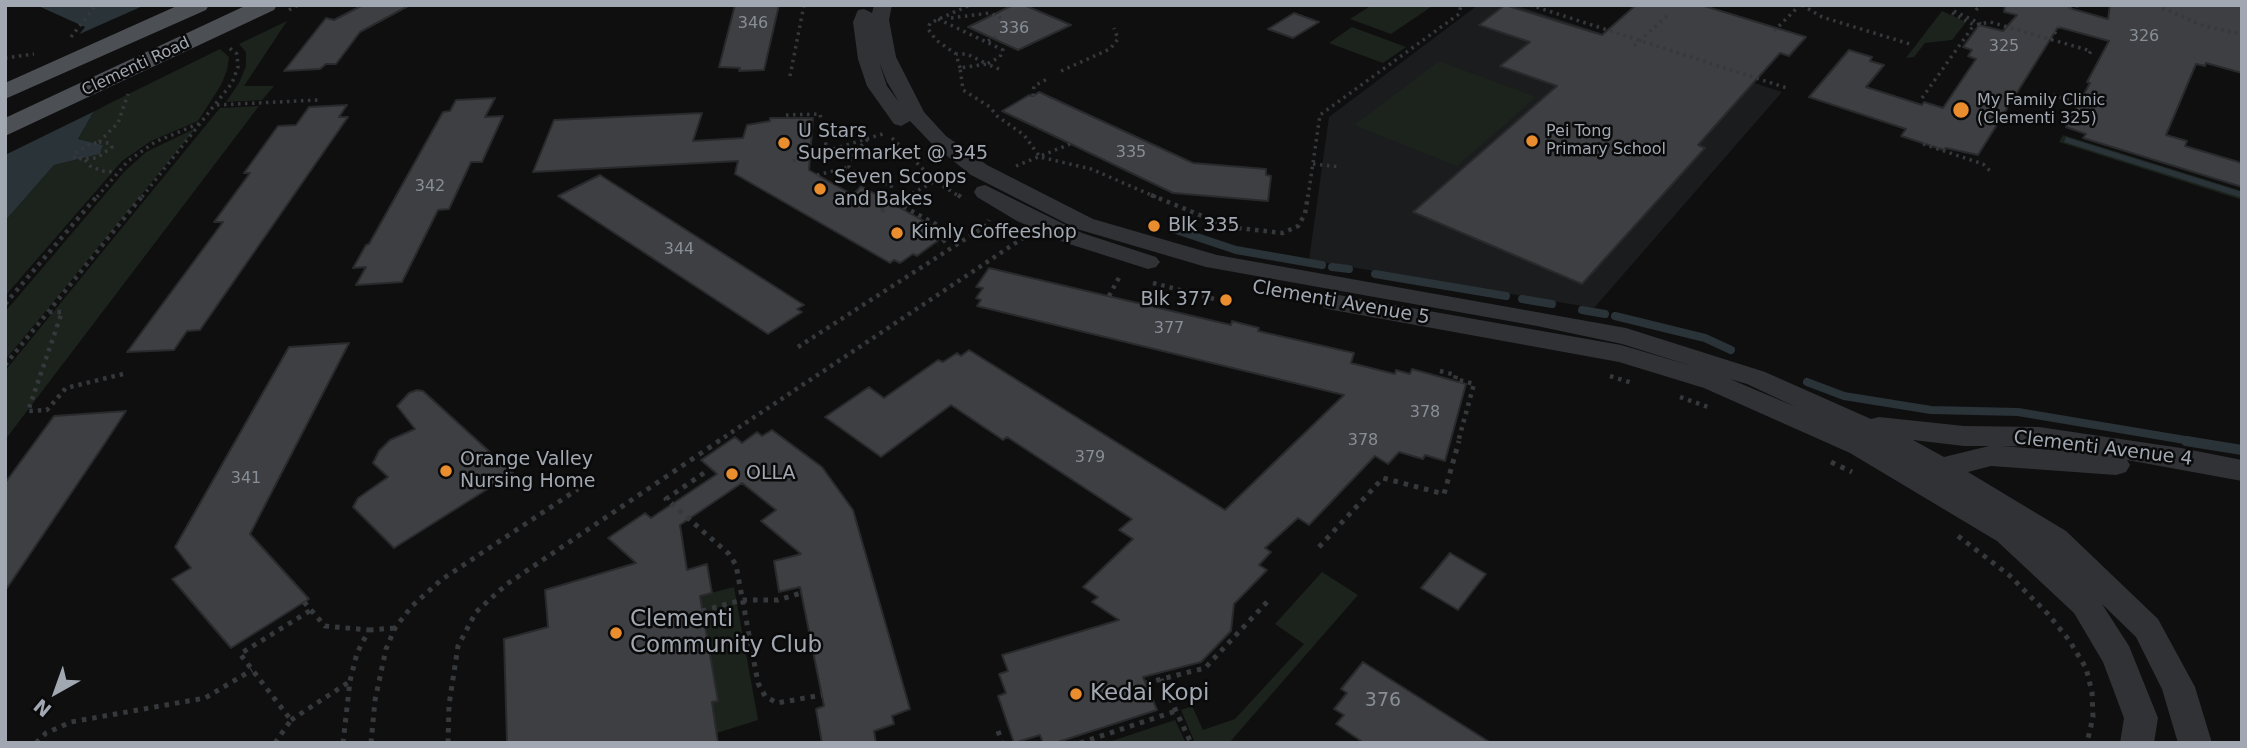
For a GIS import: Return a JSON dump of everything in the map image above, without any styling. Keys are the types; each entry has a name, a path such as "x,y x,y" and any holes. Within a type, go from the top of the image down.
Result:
{"main road":[{"name":"Clementi Road","path":"10,83 99,50 198,5"},
{"name":"Clementi Road","path":"5,128 211,38 266,5"},
{"path":"10,83 37,60 99,50"}],"street":[{"name":"Clementi Avenue 5","path":"866,5 862,22 868,60 877,86 910,132 962,178 1025,216 1111,251 1205,277 1556,341 1673,369 1896,455 1932,475"},
{"name":"Clementi Avenue 5","path":"883,5 880,20 886,57 916,115 939,140 979,170 1085,224 1214,262 1537,317 1626,336 1756,378 1857,424 1896,455"},
{"name":"Clementi Avenue 4","path":"1857,424 1964,436 2039,437 2181,458 2242,471"},
{"name":"Clementi Avenue 4","path":"1896,455 1964,436"},
{"name":"Clementi Avenue 4","path":"1991,456 1989,476 1997,502"},
{"name":"Clementi Avenue 4","path":"1932,475 1991,456 2127,467 2242,486"},
{"path":"1932,475 1997,502 2055,539 2147,628 2178,687 2194,743"},
{"path":"1932,475 2008,533 2085,604 2117,656 2125,675 2141,718 2137,743"}],"path":[{"path":"77,30 96,5"},
{"path":"790,76 804,5"},
{"path":"970,5 960,12 930,23 930,35 956,54 967,54 999,69"},
{"path":"956,54 962,90 990,107 1024,135 1040,157 1091,169 1222,225 1272,233 1293,230 1302,220 1320,115 1459,14 1461,5"},
{"path":"1531,5 1787,88"},
{"path":"1774,31 1801,5 1822,17 1913,45"},
{"path":"1976,10 1980,5"},
{"path":"2069,8 2080,5"},
{"path":"2155,5 2204,26 2242,34"},
{"path":"1981,24 1953,12 1974,24 1981,24 1990,22 2091,51 2088,56"},
{"path":"938,19 990,13 1005,20"},
{"path":"1634,46 1669,14"},
{"path":"938,19 999,47 1003,54 987,64 960,68"},
{"path":"1922,98 1974,24"},
{"path":"2051,40 2060,24"},
{"path":"1061,71 1110,49 1118,39 1114,28"},
{"path":"988,42 1000,36"},
{"path":"5,365 204,122 233,81 238,67 237,54 211,38"},
{"path":"5,58 37,60"},
{"path":"1033,96 1034,86 1049,78"},
{"path":"99,142 118,123 132,85"},
{"path":"2053,95 2088,106 2083,115"},
{"path":"216,105 318,100"},
{"path":"994,113 1000,110"},
{"path":"786,115 820,114 828,150"},
{"path":"5,304 117,172 155,142 204,122"},
{"path":"793,161 887,133"},
{"path":"849,167 851,156 869,138"},
{"path":"99,142 109,143 112,147 107,153 85,160 76,159 73,155 88,145 99,142"},
{"path":"1020,164 1070,144"},
{"path":"1923,144 1983,164 1991,172"},
{"path":"828,150 851,156"},
{"path":"85,160 102,172 117,172"},
{"path":"1312,164 1341,167"},
{"path":"817,174 849,167"},
{"path":"849,167 861,178 891,186 895,202 954,234 938,245"},
{"path":"1010,169 1020,174"},
{"path":"881,211 935,181"},
{"path":"798,347 987,225 988,215"},
{"path":"448,743 449,705 458,646 477,612 507,584 1016,241 1032,239"},
{"path":"1112,271 1133,277"},
{"path":"1109,296 1121,274"},
{"path":"1144,281 1226,302"},
{"path":"48,313 62,312 28,411 47,410 66,388 124,374"},
{"path":"1319,547 1384,478 1444,494 1474,384 1455,379 1456,375 1440,371"},
{"path":"1598,373 1643,386"},
{"path":"1678,396 1713,409"},
{"path":"1821,457 1855,474"},
{"path":"704,473 666,499 729,554 736,565 758,682 765,696 777,703 822,695"},
{"path":"371,743 375,700 386,649 395,628 412,606 441,580 578,489"},
{"path":"1956,535 2009,575 2049,614 2075,649 2086,668 2092,692 2093,717 2087,743"},
{"path":"702,611 742,600 778,600 801,593"},
{"path":"304,602 325,626 369,630 395,628"},
{"path":"1146,683 1205,668 1267,602"},
{"path":"291,720 240,654 311,610"},
{"path":"343,743 350,681 357,653 369,630"},
{"path":"36,743 46,733 71,722 205,698 252,670"},
{"path":"1161,679 1191,743"},
{"path":"275,743 291,720 350,681"},
{"path":"1080,743 1176,711"},
{"path":"998,731 1002,743"}],"shaded area":[{"path":"36,5 174,5 94,111 78,139 103,145 100,154 54,165 5,221 5,130 85,27"},
{"path":"1372,5 1431,7 1391,34 1350,19"},
{"name":"Pei Tong Primary School","path":"1478,5 1515,5 1782,92 1594,308 1309,260 1329,117"},
{"path":"1942,11 1966,22 1952,40 1925,43 1914,57 1906,58"},
{"path":"287,21 244,86 274,86 262,100 226,102 239,83 246,66 246,52 239,44"},
{"path":"1352,27 1406,47 1383,63 1329,43"},
{"path":"220,49 229,57 227,70 221,85 198,121 151,141 122,161 5,296 5,221 54,165 100,154 103,145 78,139 94,111"},
{"path":"1439,61 1536,97 1457,166 1354,125"},
{"path":"259,106 5,440 5,371 220,108"},
{"path":"196,128 5,360 5,312 124,172 146,152"},
{"path":"2063,135 2242,191 2242,200 2059,142"},
{"path":"2066,137 2242,192 2242,198 2064,142"},
{"path":"1322,572 1358,595 1229,743 1195,743 1181,710 1192,706 1203,730 1235,719 1304,644 1275,624"},
{"path":"734,587 758,720 717,733 712,702 717,701 699,596"},
{"path":"1175,720 1186,743 1106,743"}],"pier":[{"path":"145,5 177,5 101,108 5,155 5,124 73,37"}],"building":[{"path":"363,5 410,5 360,32 336,64 326,64 320,69 284,71 326,18 334,20"},
{"path":"735,5 779,5 764,70 739,71 740,68 719,67"},
{"path":"1013,5 1024,5 1071,25 1018,50 968,27"},
{"path":"1505,5 1602,35 1636,5 1701,5 1806,37 1789,56 1780,53 1698,145 1705,148 1582,284 1413,212 1557,86 1500,66 1530,42 1479,25"},
{"path":"2005,5 2071,5 2069,8 2108,19 2110,5 2242,5 2242,73 2206,63 2205,66 2196,64 2166,135 2187,141 2185,146 2242,163 2242,187 2083,138 2086,134 2066,127 2109,41 2058,27 1978,155 1946,148 1944,150 1901,136 1906,129 1809,97 1849,50 1872,57 1870,61 1884,65 1866,87 1922,105 1924,102 1943,108 1976,59 1968,56 1972,50 1963,47 1979,25 2003,31 2017,15 2004,12"},
{"path":"1294,13 1319,22 1293,38 1268,29"},
{"path":"1039,92 1193,163 1266,169 1266,175 1271,176 1268,201 1173,193 1002,111"},
{"path":"495,98 485,117 503,116 482,162 471,162 449,209 438,210 402,282 356,285 366,267 353,268 443,112 450,111 456,100"},
{"path":"347,105 339,117 348,117 200,330 187,331 174,350 127,352 223,222 214,222 250,173 244,173 278,126 296,125 309,107"},
{"path":"702,113 693,141 743,138 747,125 770,121 770,118 813,118 809,170 853,195 861,186 947,234 917,256 913,254 900,263 894,260 890,263 735,174 738,161 533,172 554,120"},
{"path":"600,175 804,305 797,309 802,312 768,334 558,196"},
{"path":"989,268 1231,325 1232,321 1259,328 1258,331 1354,353 1351,363 1395,374 1396,370 1410,374 1412,369 1466,384 1445,461 1425,455 1423,459 1399,452 1388,464 1375,456 1309,525 1298,518 1265,548 1271,552 1259,565 1267,570 1234,604 1231,631 1201,662 1143,677 1157,710 1055,743 1043,743 1040,735 1014,743 998,696 1006,693 999,674 1008,671 1002,655 1119,620 1092,602 1098,597 1083,587 1133,539 1119,530 1132,519 1007,437 1003,440 951,405 881,457 825,417 869,387 884,398 938,360 943,362 957,353 961,356 969,350 1225,510 1344,395 977,306 981,300 976,298 983,288 976,287"},
{"path":"349,343 250,534 309,599 231,648 172,579 191,568 175,547 289,347"},
{"name":"Orange Valley Nursing Home","path":"423,391 513,473 394,548 353,507 358,498 388,477 373,463 379,451 390,440 415,429 397,406 409,393"},
{"path":"126,411 5,591 5,483 54,416"},
{"path":"772,430 822,467 853,510 910,709 892,716 894,724 874,731 876,743 822,743 816,709 824,706 800,587 779,592 774,561 801,554 761,521 776,510 742,483 680,525 687,570 707,564 712,593 700,596 718,701 712,702 718,743 507,743 504,639 548,627 545,590 636,563 608,538 645,513 651,518 717,474 701,460 735,437 742,443 757,432 762,436"},
{"path":"1450,553 1486,574 1458,610 1421,588"},
{"path":"1363,662 1491,743 1364,743 1336,724 1344,715 1334,709 1347,693 1341,689"}],"waterway":[{"path":"1173,229 1236,250 1322,265"},
{"path":"1332,267 1349,269"},
{"path":"1375,274 1506,296"},
{"path":"1522,299 1552,304"},
{"path":"1582,310 1605,314"},
{"path":"1615,316 1705,338 1731,350"},
{"path":"1807,382 1844,396 1931,410 2018,412 2197,442"},
{"path":"2186,441 2242,450"}],"place":[{"name":"My Family Clinic (Clementi 325)","path":"1961,110"},
{"name":"Pei Tong Primary School","path":"1532,141"},
{"name":"U Stars Supermarket @ 345","path":"784,143"},
{"name":"Seven Scoops and Bakes","path":"820,189"},
{"name":"Blk 335","path":"1154,226"},
{"name":"Kimly Coffeeshop","path":"897,233"},
{"name":"Blk 377","path":"1226,300"},
{"name":"Orange Valley Nursing Home","path":"446,471"},
{"name":"OLLA","path":"732,474"},
{"name":"Clementi Community Club","path":"616,633"},
{"name":"Kedai Kopi","path":"1076,694"}]}
